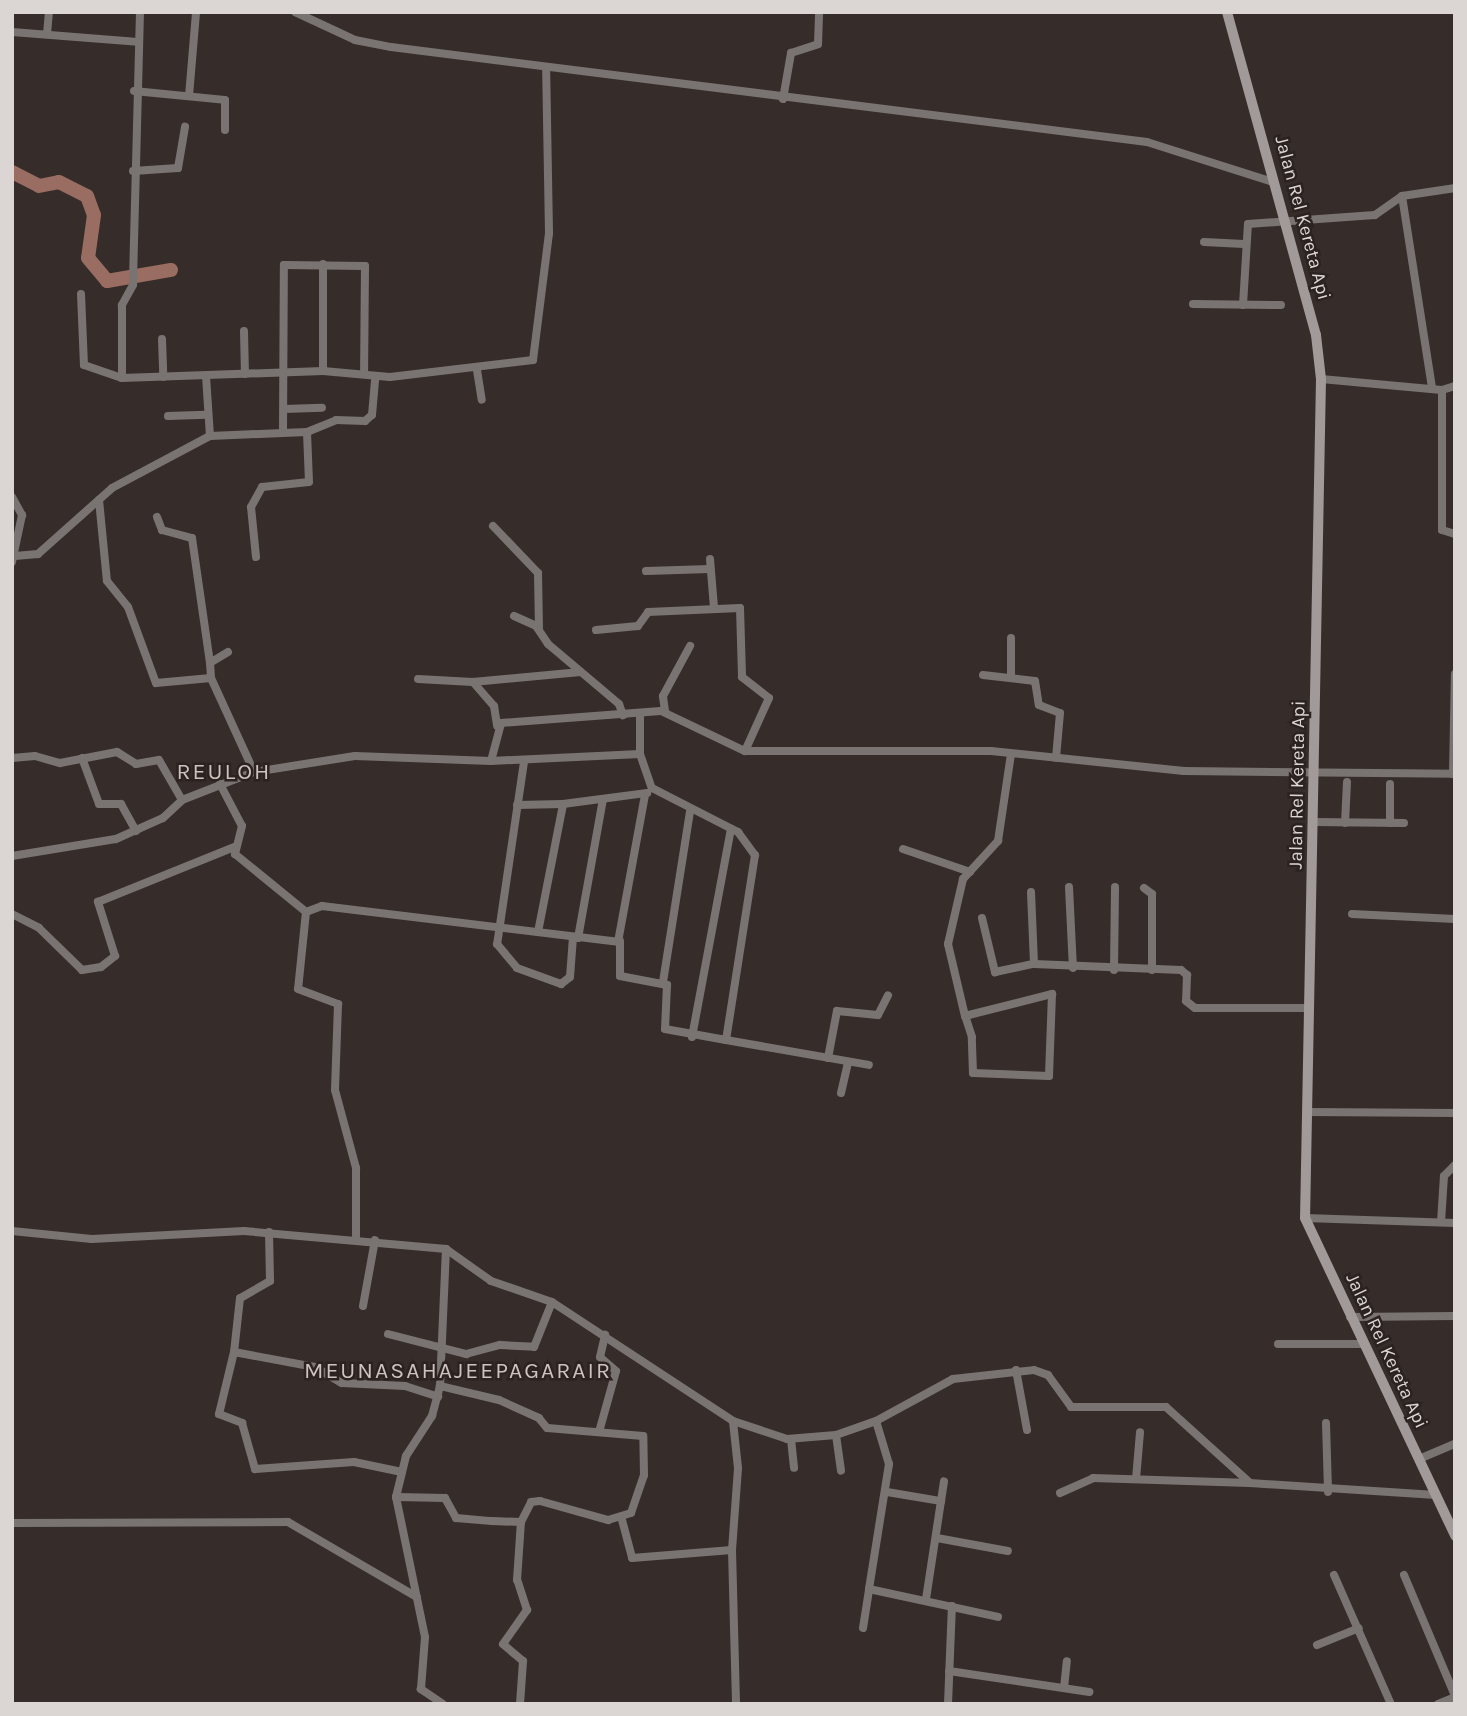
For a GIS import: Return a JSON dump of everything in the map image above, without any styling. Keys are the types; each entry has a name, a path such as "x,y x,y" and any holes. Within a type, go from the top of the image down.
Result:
{"main road":[{"name":"Jalan Rel Kereta Api","path":"1227,12 1285,224 1321,379 1305,1218 1455,1536"}],"street":[{"path":"47,34 49,12"},
{"path":"122,378 122,305 133,285 134,92 140,12"},
{"path":"189,96 196,12"},
{"path":"295,12 355,40 547,69 1147,142 1273,182"},
{"path":"783,99 792,53 817,44 819,12"},
{"path":"12,32 138,42"},
{"path":"81,294 83,365 122,378 323,371 364,373 375,377 480,370 534,358 550,198 547,69"},
{"path":"134,92 226,101 225,130"},
{"path":"133,171 178,168 185,127"},
{"path":"1243,305 1244,244 1248,224 1285,224 1375,215 1402,196 1455,188"},
{"path":"1402,196 1432,388"},
{"path":"1205,242 1244,244"},
{"path":"323,264 323,371"},
{"path":"283,432 282,267 323,264 365,266 364,373"},
{"path":"1193,304 1281,305"},
{"path":"244,331 245,374"},
{"path":"162,339 163,377"},
{"path":"480,370 482,400"},
{"path":"206,376 209,436"},
{"path":"12,497 22,515 14,559 38,554 99,500 209,436 307,432 336,420 370,418 375,377"},
{"path":"1321,379 1442,390 1455,386"},
{"path":"1442,390 1442,530 1455,534"},
{"path":"284,410 322,408"},
{"path":"168,416 206,415"},
{"path":"256,557 251,507 262,487 309,482 307,432"},
{"path":"99,500 107,581 128,607 156,683 211,678"},
{"path":"157,517 162,530 192,538 211,678 254,772"},
{"path":"493,526 538,573 539,629"},
{"path":"710,559 714,608"},
{"path":"646,571 710,569"},
{"path":"596,629 638,626 648,612 714,608 742,611 742,677 769,698 745,751"},
{"path":"514,616 539,629 581,672 619,704 623,715"},
{"path":"1011,678 1012,638"},
{"path":"663,711 663,696 690,646"},
{"path":"209,663 228,652"},
{"path":"418,679 473,682 581,672"},
{"path":"497,726 663,711 745,751 1012,754 1184,771 1454,774 1455,674"},
{"path":"983,675 1034,680 1039,705 1059,711 1056,758"},
{"path":"473,682 494,706 497,726 491,761"},
{"path":"644,713 640,754 652,788 690,811 731,829 752,849 755,862 726,1040"},
{"path":"12,758 35,756 60,763 117,752 136,764 161,761 182,800"},
{"path":"12,856 98,844 136,831 182,800 254,772 355,756 524,762 640,754"},
{"path":"965,1016 1052,994 1049,1076 973,1073 948,930 970,872 998,841 1012,754"},
{"path":"82,758 99,804 121,804 136,831"},
{"path":"524,762 495,927 506,961 557,983 570,977 603,799"},
{"path":"1345,823 1347,782"},
{"path":"1390,783 1390,823"},
{"path":"12,914 38,928 82,970 101,967 115,956 98,901 234,847 242,826 220,784"},
{"path":"652,788 645,795 621,941 620,976 663,982"},
{"path":"517,805 563,804 645,795"},
{"path":"538,932 563,804"},
{"path":"690,811 663,982 664,1027 692,1037 726,1040 869,1065"},
{"path":"1314,822 1404,823"},
{"path":"692,1037 731,829"},
{"path":"234,847 306,912"},
{"path":"903,849 970,872"},
{"path":"1069,887 1073,968"},
{"path":"1114,970 1115,887"},
{"path":"1144,888 1152,894 1152,970"},
{"path":"1031,892 1034,964"},
{"path":"306,912 323,906 621,941"},
{"path":"306,912 296,984 303,993 338,1004 335,1090 356,1168 356,1236"},
{"path":"1352,914 1455,919"},
{"path":"982,918 993,971 1034,964 1114,970 1184,971 1186,1001 1195,1008 1310,1008"},
{"path":"828,1058 836,1011 878,1015 888,995"},
{"path":"841,1093 848,1062"},
{"path":"1307,1112 1455,1113"},
{"path":"1441,1222 1444,1176 1455,1166"},
{"path":"1305,1218 1455,1223"},
{"path":"12,1231 78,1238 195,1230 269,1232 356,1236 446,1249 491,1281 552,1302 733,1421 791,1439 836,1435 876,1421 953,1379 1016,1370 1048,1375 1071,1407 1166,1406 1250,1483"},
{"path":"269,1232 270,1281 240,1298 234,1352 219,1414 240,1420 255,1469 354,1462 402,1472"},
{"path":"363,1306 375,1240"},
{"path":"443,1704 421,1689 425,1643 396,1497 402,1472 438,1397 446,1249"},
{"path":"388,1334 471,1354 500,1345 534,1347 552,1302"},
{"path":"1350,1317 1455,1316"},
{"path":"599,1432 616,1371 600,1357 605,1335"},
{"path":"1278,1344 1363,1344"},
{"path":"234,1352 315,1367 342,1383 405,1386 438,1397"},
{"path":"1016,1370 1027,1430"},
{"path":"440,1386 493,1398 539,1418 547,1429 640,1434 647,1442 644,1475 631,1513 621,1520 540,1501 531,1502 521,1522 517,1580 527,1611 503,1644 523,1661 520,1704"},
{"path":"733,1421 738,1468 732,1550 736,1704"},
{"path":"863,1628 887,1492 889,1464 876,1421"},
{"path":"1326,1423 1328,1492"},
{"path":"1136,1479 1140,1432"},
{"path":"836,1435 841,1471"},
{"path":"791,1439 794,1468"},
{"path":"1419,1459 1455,1444"},
{"path":"1060,1493 1093,1478 1250,1483 1328,1492 1436,1495"},
{"path":"926,1599 944,1481"},
{"path":"887,1492 941,1501"},
{"path":"396,1497 444,1498 456,1518 521,1522"},
{"path":"621,1520 632,1558 732,1550"},
{"path":"12,1523 288,1522 417,1597"},
{"path":"937,1538 1008,1552"},
{"path":"1334,1575 1391,1704"},
{"path":"1404,1575 1455,1696 1438,1704"},
{"path":"869,1589 926,1599 998,1617"},
{"path":"948,1704 952,1606"},
{"path":"1317,1645 1359,1628"},
{"path":"1064,1688 1067,1661"},
{"path":"949,1671 1089,1692"}],"waterway":[{"path":"12,172 39,186 59,182 87,196 94,215 88,258 107,281 171,270"}],"district":[{"name":"REULOH","path":"224,772"},
{"name":"MEUNASAHAJEEPAGARAIR","path":"458,1371"}]}
